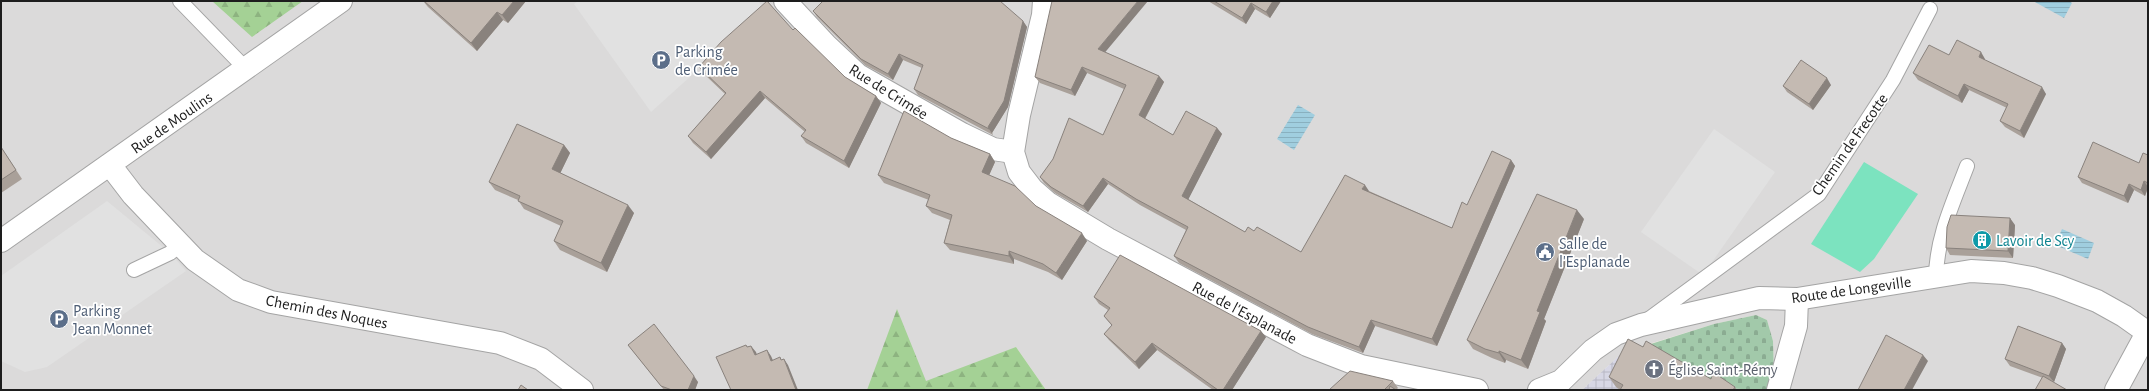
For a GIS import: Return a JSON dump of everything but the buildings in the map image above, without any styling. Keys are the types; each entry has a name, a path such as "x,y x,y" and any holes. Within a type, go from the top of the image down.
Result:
{"street":[{"name":"Rue de Moulins","path":"1,241 341,1"},
{"name":"Rue de Crimée","path":"785,1 826,46 858,76 962,134 993,149 1013,152"},
{"path":"1013,152 1019,115 1043,15 1044,1"},
{"name":"Rue de l'Esplanade","path":"1013,152 1019,172 1032,189 1048,203 1108,239 1307,346 1361,366 1477,390"},
{"name":"Chemin des Noques","path":"110,165 133,195 195,260 238,290 271,302 500,343 541,359 582,390"},
{"name":"Route de Longeville","path":"1539,390 1560,381 1593,350 1616,334 1641,325 1759,298 1797,299 1971,271 2004,273 2032,278 2096,301 2148,332"},
{"path":"1778,390 1796,326 1797,299"},
{"path":"2116,390 2148,332"}],"lane":[{"path":"180,1 246,69"},
{"name":"Chemin de Frecotte","path":"1641,325 1819,194 1893,80 1930,9"},
{"path":"1936,276 1937,253 1947,219 1967,166"},
{"path":"134,270 170,253 180,245"}],"shaded area":[{"path":"1,1 2148,1 2148,390 1767,390 1774,375 1773,341 1767,320 1756,315 1714,324 1623,352 1582,390 1046,390 1016,347 990,390 1,390"},
{"name":"Parking de Crimée","path":"578,1 758,1 765,9 651,112 574,4"},
{"path":"1714,129 1775,172 1703,275 1641,232"},
{"name":"Parking Jean Monnet","path":"107,201 170,253 186,271 47,367 25,372 1,361 1,276"},
{"path":"1623,352 1618,390 1582,390"}],"green space":[{"path":"212,1 303,1 252,37"},
{"path":"1864,162 1918,194 1874,259 1860,272 1811,244"},
{"path":"897,309 926,381 1016,347 1046,390 867,390"},
{"path":"1756,315 1767,320 1773,341 1774,375 1767,390 1716,388 1635,349 1714,324"}],"water":[{"path":"2033,1 2069,1 2072,3 2064,18"},
{"path":"1298,105 1315,115 1294,150 1277,139"},
{"path":"2062,229 2094,243 2088,259 2055,245"}],"place":[{"name":"Parking de Crimée","path":"661,60"},
{"name":"Lavoir de Scy","path":"1982,240"},
{"name":"Salle de l'Esplanade","path":"1545,252"},
{"name":"Parking Jean Monnet","path":"59,319"},
{"name":"Église Saint-Rémy","path":"1654,369"}]}
